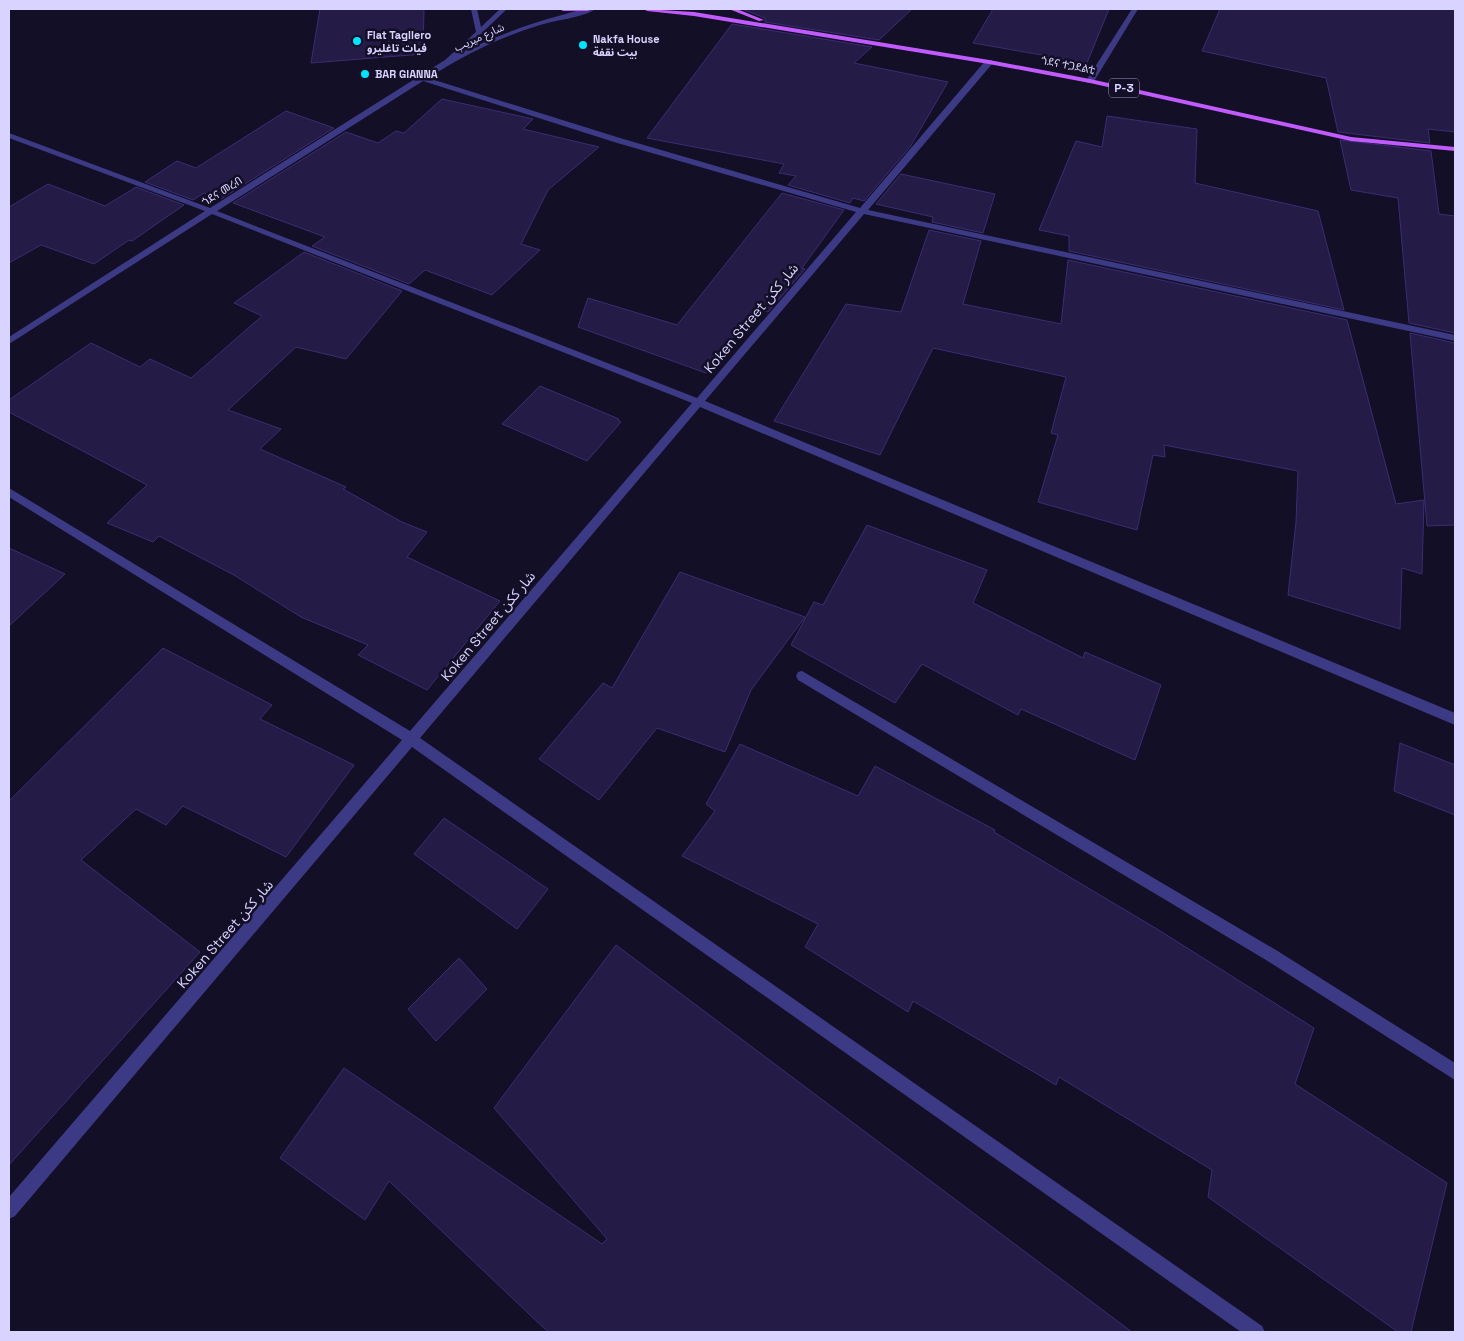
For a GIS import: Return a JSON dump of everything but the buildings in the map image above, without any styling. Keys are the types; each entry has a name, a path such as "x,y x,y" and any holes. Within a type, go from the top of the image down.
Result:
{"main road":[{"path":"563,9 588,9"},
{"name":"ጎደና ተጋደልቲ","path":"648,9 694,14 989,62 1090,81 1351,139 1455,149"},
{"name":"ጎደና ተጋደልቲ","path":"732,9 792,31"}],"street":[{"path":"474,9 479,32"},
{"name":"شارع ميريب","path":"448,62 504,9"},
{"name":"شارع ميريب","path":"448,62 493,40 535,24 593,9"},
{"path":"1090,81 1135,9"},
{"name":"ጎደና መረብ","path":"9,341 448,62"},
{"name":"Koken Street شار ككن","path":"9,1210 989,62"},
{"path":"424,79 617,140 862,211 1455,338"},
{"path":"9,135 211,211 698,402 1455,719"},
{"path":"9,492 411,739 1256,1332"},
{"path":"802,676 1271,955 1455,1072"}],"place":[{"name":"Fiat Tagliero فيات تاغليرو","path":"357,41"},
{"name":"Nakfa House بيت نقفة","path":"583,45"},
{"name":"BAR GIANNA","path":"365,74"}]}
